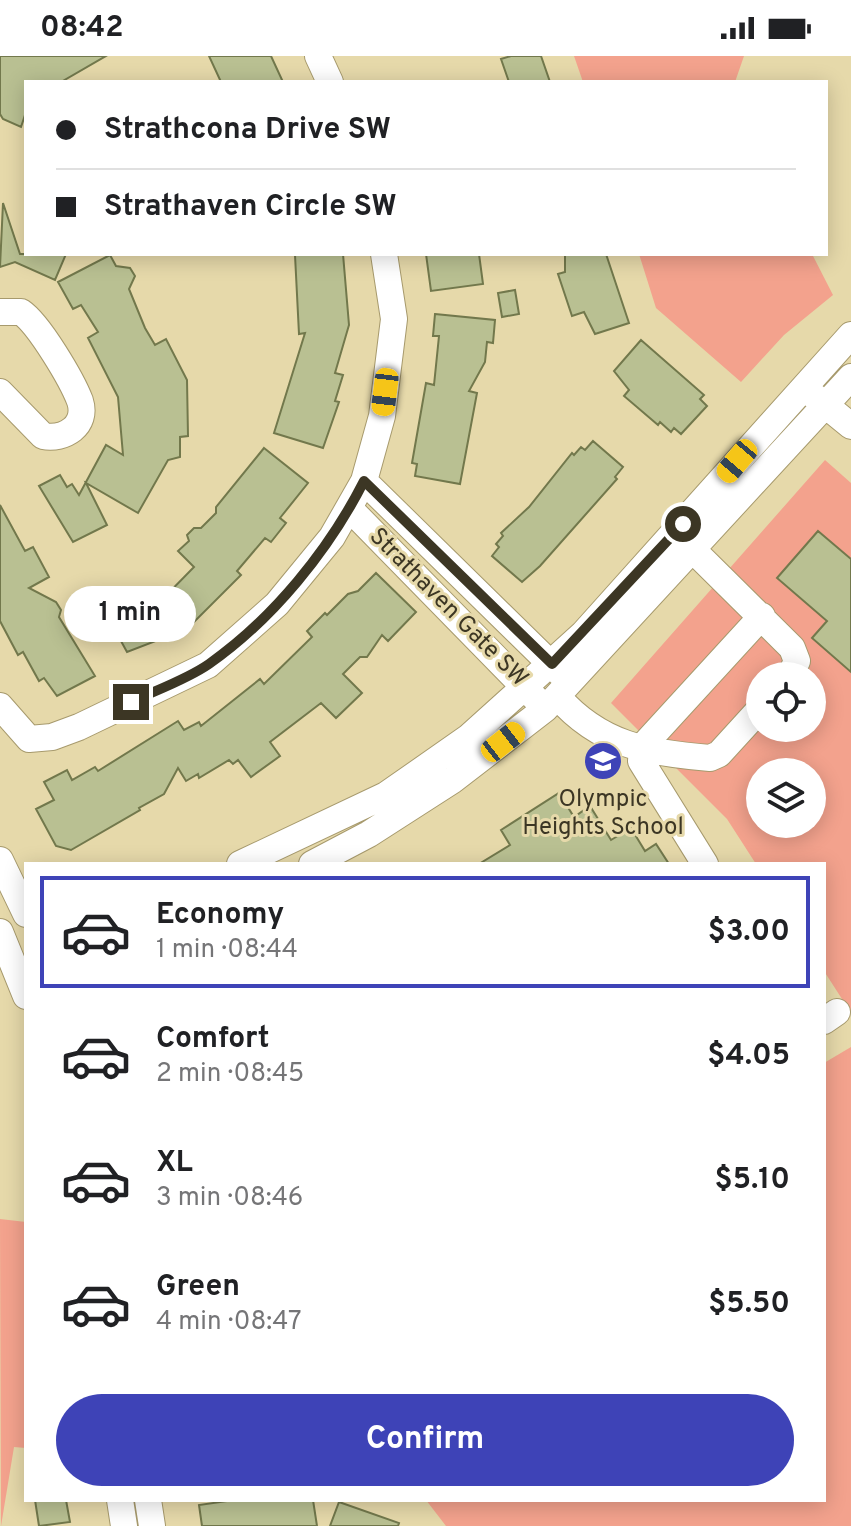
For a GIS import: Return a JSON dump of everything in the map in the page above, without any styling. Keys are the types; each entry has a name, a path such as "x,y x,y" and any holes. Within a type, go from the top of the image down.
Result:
{"street":[{"path":"318,56 329,80"},
{"path":"0,706 29,739 52,737 208,665 277,604 350,509 364,481 382,416 394,319 384,256"},
{"path":"0,312 21,312 34,324 80,401 80,418 70,433 61,437 43,436 0,392"},
{"path":"316,862 369,834 453,780 558,697 693,550 815,396 851,335"},
{"path":"244,862 386,795 469,737 552,664 815,396 851,377"},
{"path":"815,396 851,426"},
{"name":"Strathaven Gate SW","path":"350,509 526,687 558,697 552,664 364,481"},
{"path":"693,550 792,648 797,662"},
{"path":"704,862 641,761 642,747 762,616"},
{"path":"558,697 579,721 595,732 642,747 710,758 719,754 746,724"},
{"path":"0,858 24,874"},
{"path":"0,858 24,910"},
{"path":"9,947 18,988"},
{"path":"120,1502 124,1526"},
{"path":"148,1502 152,1526"}],"shaded area":[{"path":"574,56 744,56 736,80 582,80"},
{"path":"640,256 813,256 833,295 784,335 741,382 656,308"},
{"path":"825,460 851,483 851,1013 826,974 826,862 755,862 727,819 611,703"},
{"path":"851,1047 851,1526 446,1526 428,1502 826,1502 826,1062"},
{"path":"0,1219 24,1222 24,1448 14,1447 1,1526"}],"building":[{"path":"0,56 106,56 64,80 24,80 24,118 21,127 3,119 0,114"},
{"path":"209,56 271,56 282,80 220,80"},
{"path":"541,56 549,80 508,80 501,59"},
{"path":"3,203 20,254 65,256 55,280 15,262 0,267"},
{"path":"108,256 116,266 130,268 135,276 129,289 145,328 155,345 166,339 187,380 188,436 180,437 180,457 168,460 138,513 86,483 107,525 73,542 39,486 60,475 67,487 72,484 79,495 106,445 123,455 118,397 88,338 98,332 81,305 73,309 58,282"},
{"path":"295,256 343,256 349,325 335,373 343,375 335,401 339,402 323,448 274,433 305,333 299,334"},
{"path":"426,256 479,256 483,284 431,291"},
{"path":"565,256 607,256 629,323 595,334 584,312 572,316 558,274 565,272"},
{"path":"515,290 519,314 502,317 498,293"},
{"path":"435,314 495,320 493,343 487,342 485,362 469,391 477,393 460,484 415,476 417,464 412,463 426,383 434,385 439,336 433,336"},
{"path":"641,340 704,395 700,399 707,406 681,434 674,428 671,432 660,422 658,425 624,396 629,390 614,371"},
{"path":"593,441 623,467 615,477 617,479 522,582 492,556 499,547 496,544 503,536 501,533 529,507 572,453 574,455 581,447 585,450"},
{"path":"264,448 308,483 280,518 286,523 271,542 265,538 237,571 241,575 187,629 127,652 104,610 140,591 150,612 194,567 178,551 189,541 187,535 194,528 201,528 216,513 216,507"},
{"path":"0,505 25,551 33,547 49,577 29,588 56,602 61,610 59,617 95,676 57,696 44,678 39,681 23,652 18,655 0,621"},
{"path":"818,531 851,559 851,672 812,638 827,621 777,578"},
{"path":"376,573 416,612 388,641 382,635 367,657 360,657 343,674 362,693 336,718 321,703 270,742 280,756 251,777 238,760 233,764 229,760 199,778 198,774 186,781 178,768 164,794 140,810 71,850 56,846 36,809 54,800 44,782 67,770 72,780 95,767 98,771 178,721 184,730 199,722 201,726 260,679 264,684 312,637 307,631 325,613 327,615 348,594 358,591"},
{"path":"559,793 574,817 590,806 611,840 631,828 645,851 656,844 668,862 482,862 510,845 501,830"},
{"path":"35,1502 66,1502 70,1522 39,1526"},
{"path":"220,1502 313,1502 317,1526 202,1526 199,1505"},
{"path":"339,1502 399,1523 398,1526 330,1526"}],"place":[{"name":"Olympic Heights School","path":"603,761"}],"route":[{"path":"131,702 208,665 277,604 332,537 364,481 552,664 683,524"}]}
